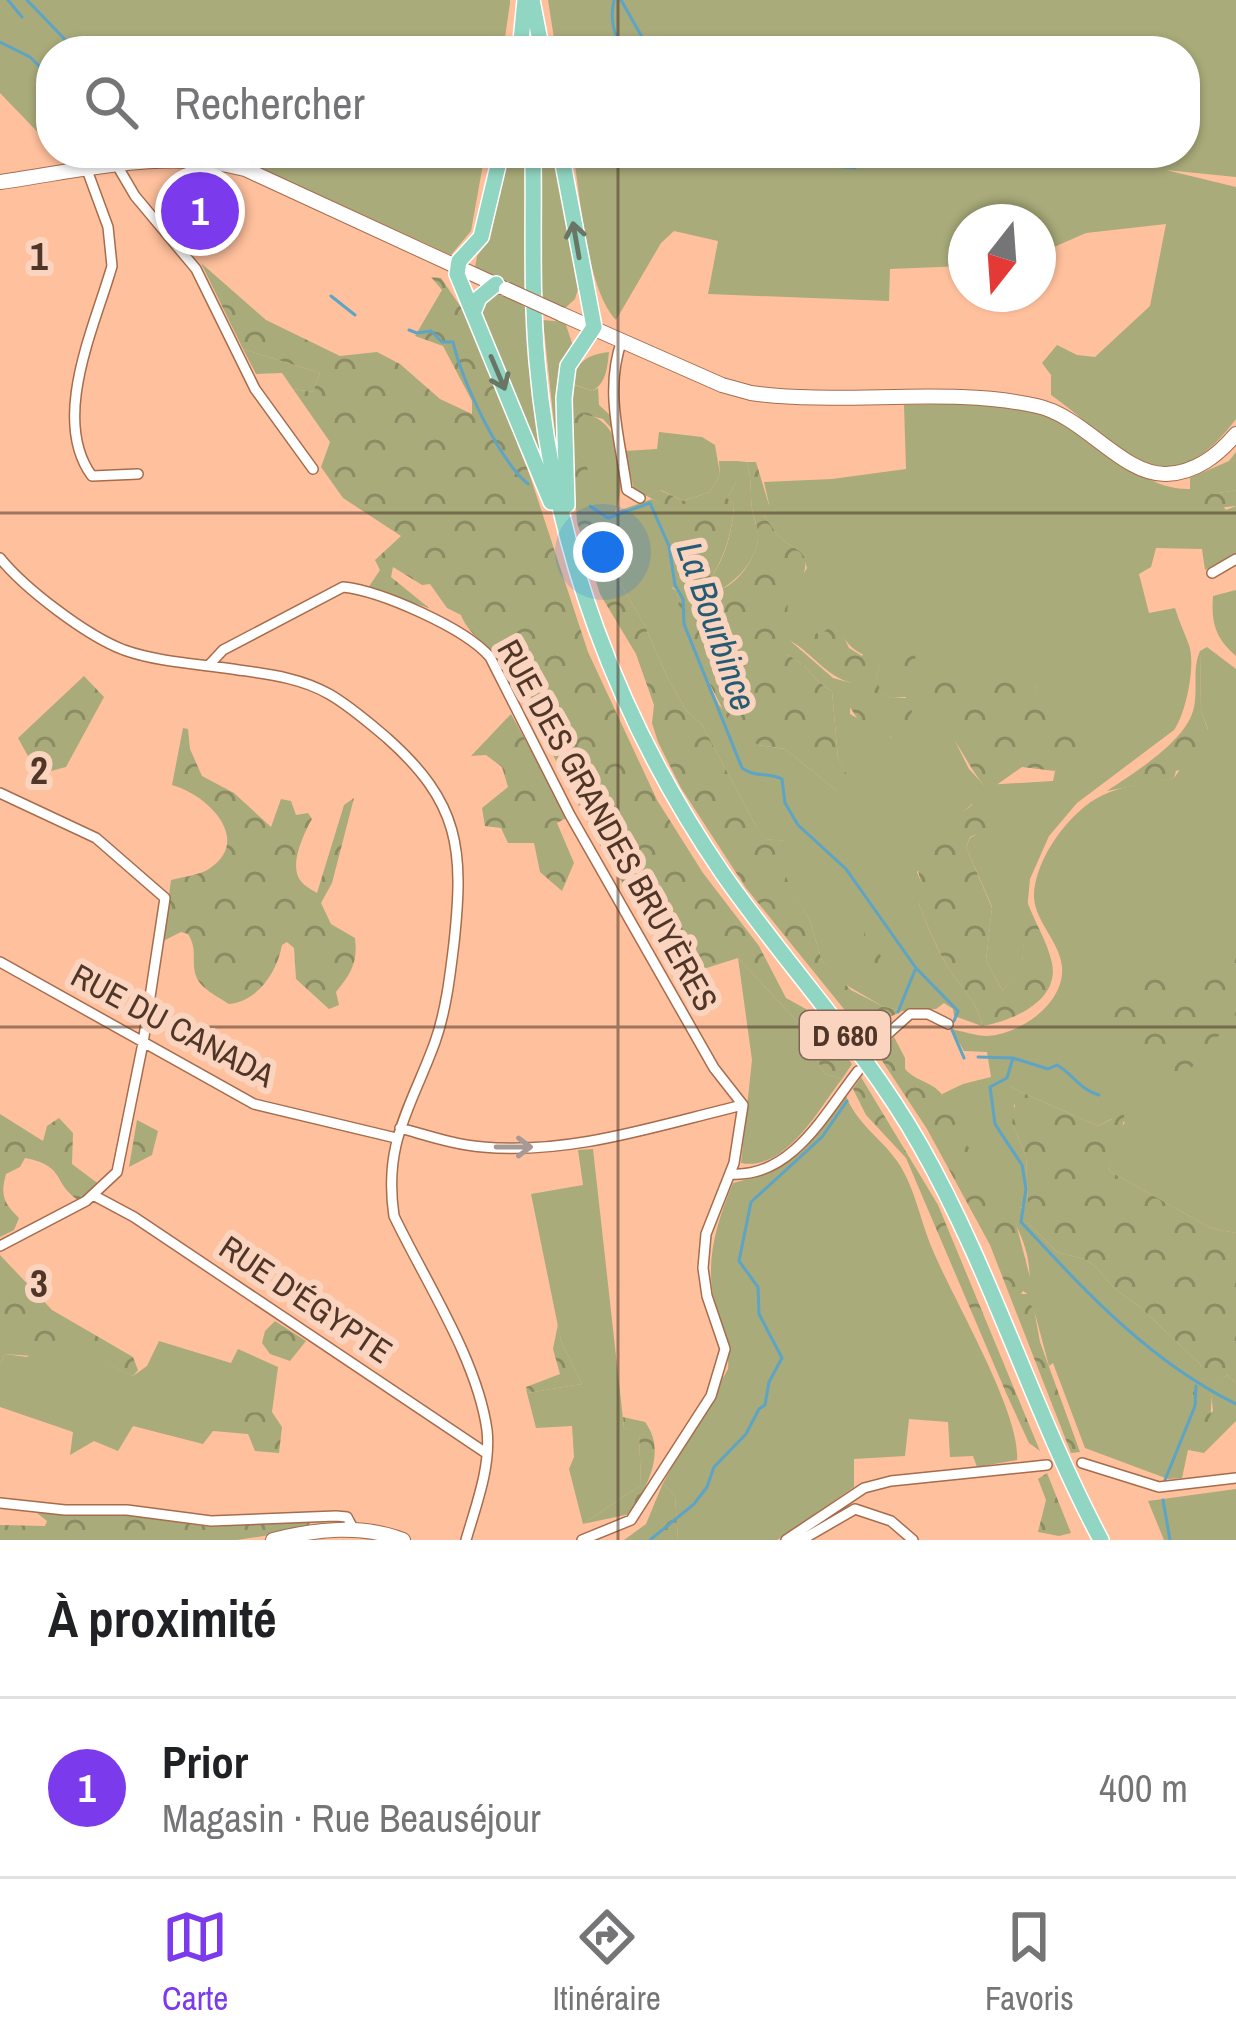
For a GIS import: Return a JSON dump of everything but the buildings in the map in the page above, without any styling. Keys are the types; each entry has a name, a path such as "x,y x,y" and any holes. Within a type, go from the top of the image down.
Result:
{"main road":[{"path":"523,36 529,0"},
{"path":"529,0 531,36"},
{"path":"529,0 538,36"},
{"path":"0,182 108,168"},
{"path":"239,168 722,385 751,393 1042,406 1070,417 1142,468 1161,474 1185,471 1210,460 1236,434"},
{"path":"497,168 481,237 458,264 461,287 568,544"},
{"name":"D 680","path":"533,168 537,363 568,544 598,637 669,789 723,874 873,1073 919,1143 960,1225 1048,1434 1101,1540"},
{"path":"564,168 594,327 568,366 563,398 568,544"},
{"path":"473,313 479,298 501,287"},
{"path":"561,314 579,304 585,290"},
{"path":"274,1540 354,1530 403,1540"}],"street":[{"path":"119,168 135,196 196,269 255,389 313,470"},
{"path":"87,170 113,249 75,390 75,419 84,463 92,476 138,474"},
{"path":"622,340 614,368 614,411 627,490 640,499"},
{"path":"0,558 15,577 109,643 141,655 290,679 345,703 417,765 445,807 459,894 452,954 439,1029 398,1133 390,1186 394,1216 474,1384 487,1431 466,1540"},
{"path":"1211,573 1236,559"},
{"name":"RUE DES GRANDES BRUYÈRES","path":"208,665 223,650 343,586 447,624 478,644 490,657 570,815 714,1068 743,1105"},
{"path":"0,793 96,838 165,898 117,1172 93,1195 0,1246"},
{"name":"RUE DU CANADA","path":"0,962 254,1104 398,1133 480,1148 553,1148 743,1105"},
{"path":"881,1040 910,1014 928,1014 948,1024"},
{"path":"731,1174 771,1168 793,1154 858,1071"},
{"path":"582,1540 631,1520 719,1377 725,1348 707,1296 706,1234 731,1174 743,1105"},
{"name":"RUE D'ÉGYPTE","path":"93,1195 134,1217 486,1453"},
{"path":"1082,1463 1159,1487 1236,1478"},
{"path":"790,1538 864,1488 1047,1465"},
{"path":"0,1503 128,1510 211,1521 336,1516 347,1517 354,1530"},
{"path":"790,1538 806,1538 855,1509 891,1522 914,1540"}],"green space":[{"path":"0,0 510,0 505,36 36,36 36,130 0,93"},
{"path":"548,0 1236,0 1236,177 1166,170 1236,187 1236,419 1210,448 1187,463 1165,467 1122,450 1051,395 1051,375 1042,363 1057,345 1095,357 1150,306 1166,224 1086,233 1056,246 1056,204 948,204 948,267 890,269 889,301 708,294 718,241 674,231 661,243 616,320 591,265 575,168 1200,168 1200,36 554,36"},
{"path":"261,168 482,168 471,231 451,255"},
{"path":"503,168 526,168 526,292 475,268 477,256 490,239"},
{"path":"539,168 559,168 580,282 575,299 564,309 540,298"},
{"path":"201,263 266,320 340,356 377,352 400,364 440,399 472,414 472,401 443,346 415,336 442,290 431,277 441,278 467,316 529,473 588,652 657,800 703,873 759,946 786,998 815,1014 852,1064 842,1079 825,1074 811,1036 738,958 697,971 685,938 662,934 674,920 655,895 638,907 508,671 461,615 447,608 430,584 422,585 393,567 391,577 429,608 368,588 380,570 375,560 401,536 343,498 321,467 330,442 293,389 313,392 320,373 243,349"},
{"path":"500,291 525,307 531,387 547,479 480,319 483,303"},
{"path":"543,320 565,322 573,346 564,360 557,452"},
{"path":"243,349 320,373 313,392 293,389 282,373 256,374"},
{"path":"609,352 604,378 593,391 569,383 584,360"},
{"path":"574,385 598,388 599,405 611,416 613,430 603,419 583,414 583,455 600,508 598,545 644,624 667,677 686,710 702,725 755,824 765,839 788,841 774,855 810,921 822,961 851,990 902,1011 888,1018 869,1040 746,888 681,788 658,742 652,723 654,705 636,654 600,594 577,522 571,430"},
{"path":"984,404 1044,413 1078,428 1138,473 1171,487 1190,489 1190,478 1229,461 1236,452 1236,490 1213,494 1226,510 1236,506 1236,553 1205,570 1202,549 1156,548 1151,567 1139,574 1149,613 1175,608 1189,645 1190,676 1178,722 1174,730 1077,803 1049,836 1030,879 1022,963 1003,991 986,961 992,907 966,847 970,838 985,829 972,804 954,820 917,872 926,895 919,904 929,928 982,1026 954,1016 944,1003 936,1009 902,1011 882,1006 841,982 822,961 810,921 773,855 786,841 764,839 702,725 686,710 667,677 644,624 598,545 599,525 583,455 583,414 607,427 619,453 621,484 615,512 652,499 671,512 682,529 687,572 672,588 677,591 682,625 719,705 758,745 785,749 837,791 846,774 838,758 832,691 787,655 787,638 833,678 851,683 850,714 892,738 906,697 880,693 876,677 880,666 917,666 857,651 843,636 859,633 819,637 786,630 788,601 807,568 801,554 780,538 764,516 769,504 764,482 906,469 904,405","holes":["1035,686 1066,759 1053,781 984,785 969,769 950,731"]},
{"path":"659,432 702,437 715,445 720,474 710,492 683,501 661,490 647,496 635,494 625,451 657,449"},
{"path":"719,461 736,461 736,482 727,498 734,504 733,516 725,550 702,591 731,584 752,557 758,534 747,462 756,462 769,505 764,516 804,558 800,590 788,602 787,628 804,623 819,636 833,624 860,632 856,638 844,637 849,648 862,656 872,642 888,640 902,642 916,658 918,666 880,667 876,677 881,693 917,698 909,719 893,738 862,726 848,704 851,683 787,639 787,655 832,691 838,758 846,773 845,788 837,791 785,749 758,745 730,723 704,673 693,665 677,591 669,584 674,574 687,571 684,536 675,518 647,496 660,490 683,501 710,492 720,474"},
{"path":"736,461 747,462 758,538 742,572 711,594 701,591 721,561 728,540 734,504 727,498 736,482"},
{"path":"1200,488 1213,494 1236,490 1236,506 1208,509 1194,493"},
{"path":"1236,590 1236,656 1219,636 1213,596"},
{"path":"1207,647 1236,669 1236,1233 1211,1228 1109,1171 1125,1122 1111,1119 1098,1126 1010,1087 1016,1115 1012,1123 1026,1156 1028,1205 1014,1219 1029,1224 1057,1252 1095,1266 1200,1364 1204,1377 1193,1392 1193,1426 1213,1411 1211,1392 1227,1375 1236,1383 1236,1421 1204,1453 1188,1450 1182,1478 1168,1479 1085,1448 1053,1363 1049,1366 1034,1310 1020,1294 1028,1294 1029,1271 1017,1228 955,1130 942,1094 991,1077 987,1052 964,1051 951,1029 1000,1034 1026,1023 1056,993 1060,958 1034,898 1040,868 1066,824 1091,802 1119,789 1174,778 1208,729 1201,711 1200,651"},
{"path":"1200,651 1201,711 1214,746 1209,761 1176,771 1174,778 1107,791 1182,732 1194,707"},
{"path":"949,667 972,675 972,690 998,674 1016,676 1035,686 1049,716 1082,748 1055,771 1022,767 995,786 984,785 936,721 929,682 937,669"},
{"path":"84,676 104,697 66,767 51,771 29,758 18,738"},
{"path":"511,714 568,817 557,823 574,863 562,891 540,872 534,843 508,843 501,828 485,826 482,808 508,787 502,767 486,755 471,756"},
{"path":"183,728 188,729 190,749 202,776 234,793 271,827 281,799 291,801 296,815 308,813 312,819 296,866 302,882 317,893 344,805 354,798 332,883 321,903 331,924 355,938 352,967 336,992 339,1005 329,1009 296,979 294,948 287,942 264,984 249,997 229,1004 198,980 188,934 181,932 163,941 171,880 209,869 227,844 226,832 211,808 172,785"},
{"path":"973,804 989,829 970,837 966,847 992,908 986,961 1003,991 1022,962 1027,901 1052,963 1049,989 1041,999 1006,1020 982,1026 919,904 925,895 917,856 925,836"},
{"path":"867,920 896,997 888,1000 865,963"},
{"path":"1236,944 1236,1015 1187,1073 1167,1072 1148,1057 1150,1050 1115,1036 1103,1024 1099,1014 1112,1015 1153,975 1191,969"},
{"path":"738,958 811,1036 825,1074 842,1079 787,1148 757,1163 741,1163 752,1060"},
{"path":"894,1037 905,1069 944,1097 960,1136 980,1155 1013,1218 1028,1205 1026,1156 1012,1123 1015,1105 1007,1102 1006,1088 1010,1087 1098,1126 1124,1113 1109,1171 1211,1228 1236,1233 1236,1383 1227,1375 1212,1392 1210,1425 1193,1427 1193,1392 1203,1377 1200,1364 1095,1266 1057,1252 1029,1224 1015,1220 1031,1281 1029,1295 1021,1294 1034,1309 1040,1342 1080,1452 1071,1453 990,1245 927,1129 877,1053"},
{"path":"861,1077 938,1205 1040,1451 1029,1443 1007,1395 906,1158 866,1115 853,1089"},
{"path":"846,1096 908,1181 931,1246 997,1384 1017,1460 977,1467 973,1456 950,1457 948,1422 909,1419 905,1456 854,1459 854,1487 777,1540 678,1540 675,1496 663,1483 728,1369 711,1272 717,1227 727,1198 733,1183 774,1170 800,1153"},
{"path":"0,1114 43,1141 47,1126 59,1118 73,1133 72,1164 100,1185 78,1200 47,1165 25,1158 20,1167 6,1174 5,1199 19,1218 14,1230 0,1237"},
{"path":"137,1120 158,1131 152,1155 129,1167"},
{"path":"593,1149 624,1428 639,1433 641,1485 583,1524 569,1469 574,1457 572,1426 536,1428 527,1393 582,1384 561,1341 531,1194 583,1185 578,1150"},
{"path":"0,1255 52,1310 133,1357 138,1370 133,1376 55,1340 45,1357 5,1354 0,1364"},
{"path":"275,1321 306,1341 290,1361 270,1354 262,1343"},
{"path":"558,1324 582,1384 527,1393 526,1387 560,1374 553,1349"},
{"path":"55,1339 133,1376 147,1366 159,1341 231,1363 238,1349 278,1367 272,1412 213,1414 213,1431 203,1444 133,1426 118,1451 94,1441 70,1455 73,1432 0,1407 0,1364 5,1354 27,1357"},
{"path":"272,1412 282,1427 279,1453 255,1451 248,1434 213,1431 213,1413"},
{"path":"623,1417 645,1422 651,1433 654,1457 648,1481 630,1514 583,1524 641,1485 639,1434 624,1428"},
{"path":"1047,1473 1071,1533 1038,1532 1046,1500 1038,1479"},
{"path":"663,1483 675,1496 678,1540 624,1540 646,1524"},
{"path":"1236,1489 1236,1540 1164,1540 1148,1501"},
{"path":"37,1513 134,1516 210,1527 310,1521 309,1529 237,1540 0,1540 0,1525 45,1526 47,1521"}],"waterway":[{"path":"8,0 22,17"},
{"path":"27,0 62,36"},
{"path":"614,0 617,36"},
{"path":"621,0 641,36"},
{"name":"La Bourbince","path":"0,42 36,63"},
{"name":"La Bourbince","path":"331,296 355,315"},
{"name":"La Bourbince","path":"409,330 431,331 442,342 453,342 483,418 505,457 528,484"},
{"name":"La Bourbince","path":"590,506 608,518 650,503 669,546 675,585 683,599 684,624 742,768 782,779 785,803 798,825 846,869 916,968 958,1011 954,1021"},
{"path":"898,1012 915,970"},
{"path":"952,1030 964,1058"},
{"path":"978,1057 1013,1058 1048,1069 1057,1065 1099,1095"},
{"path":"1013,1058 1007,1078 990,1087 995,1124 1022,1165 1026,1189 1021,1222 1147,1346 1236,1404"},
{"path":"650,1540 694,1504 714,1467 746,1434 765,1405 769,1382 782,1358 759,1314 758,1287 739,1261 751,1202 822,1137 847,1101"},
{"path":"1165,1480 1195,1406 1196,1386"},
{"path":"1163,1500 1170,1540"}],"place":[{"name":"Prior","path":"200,211"}]}
